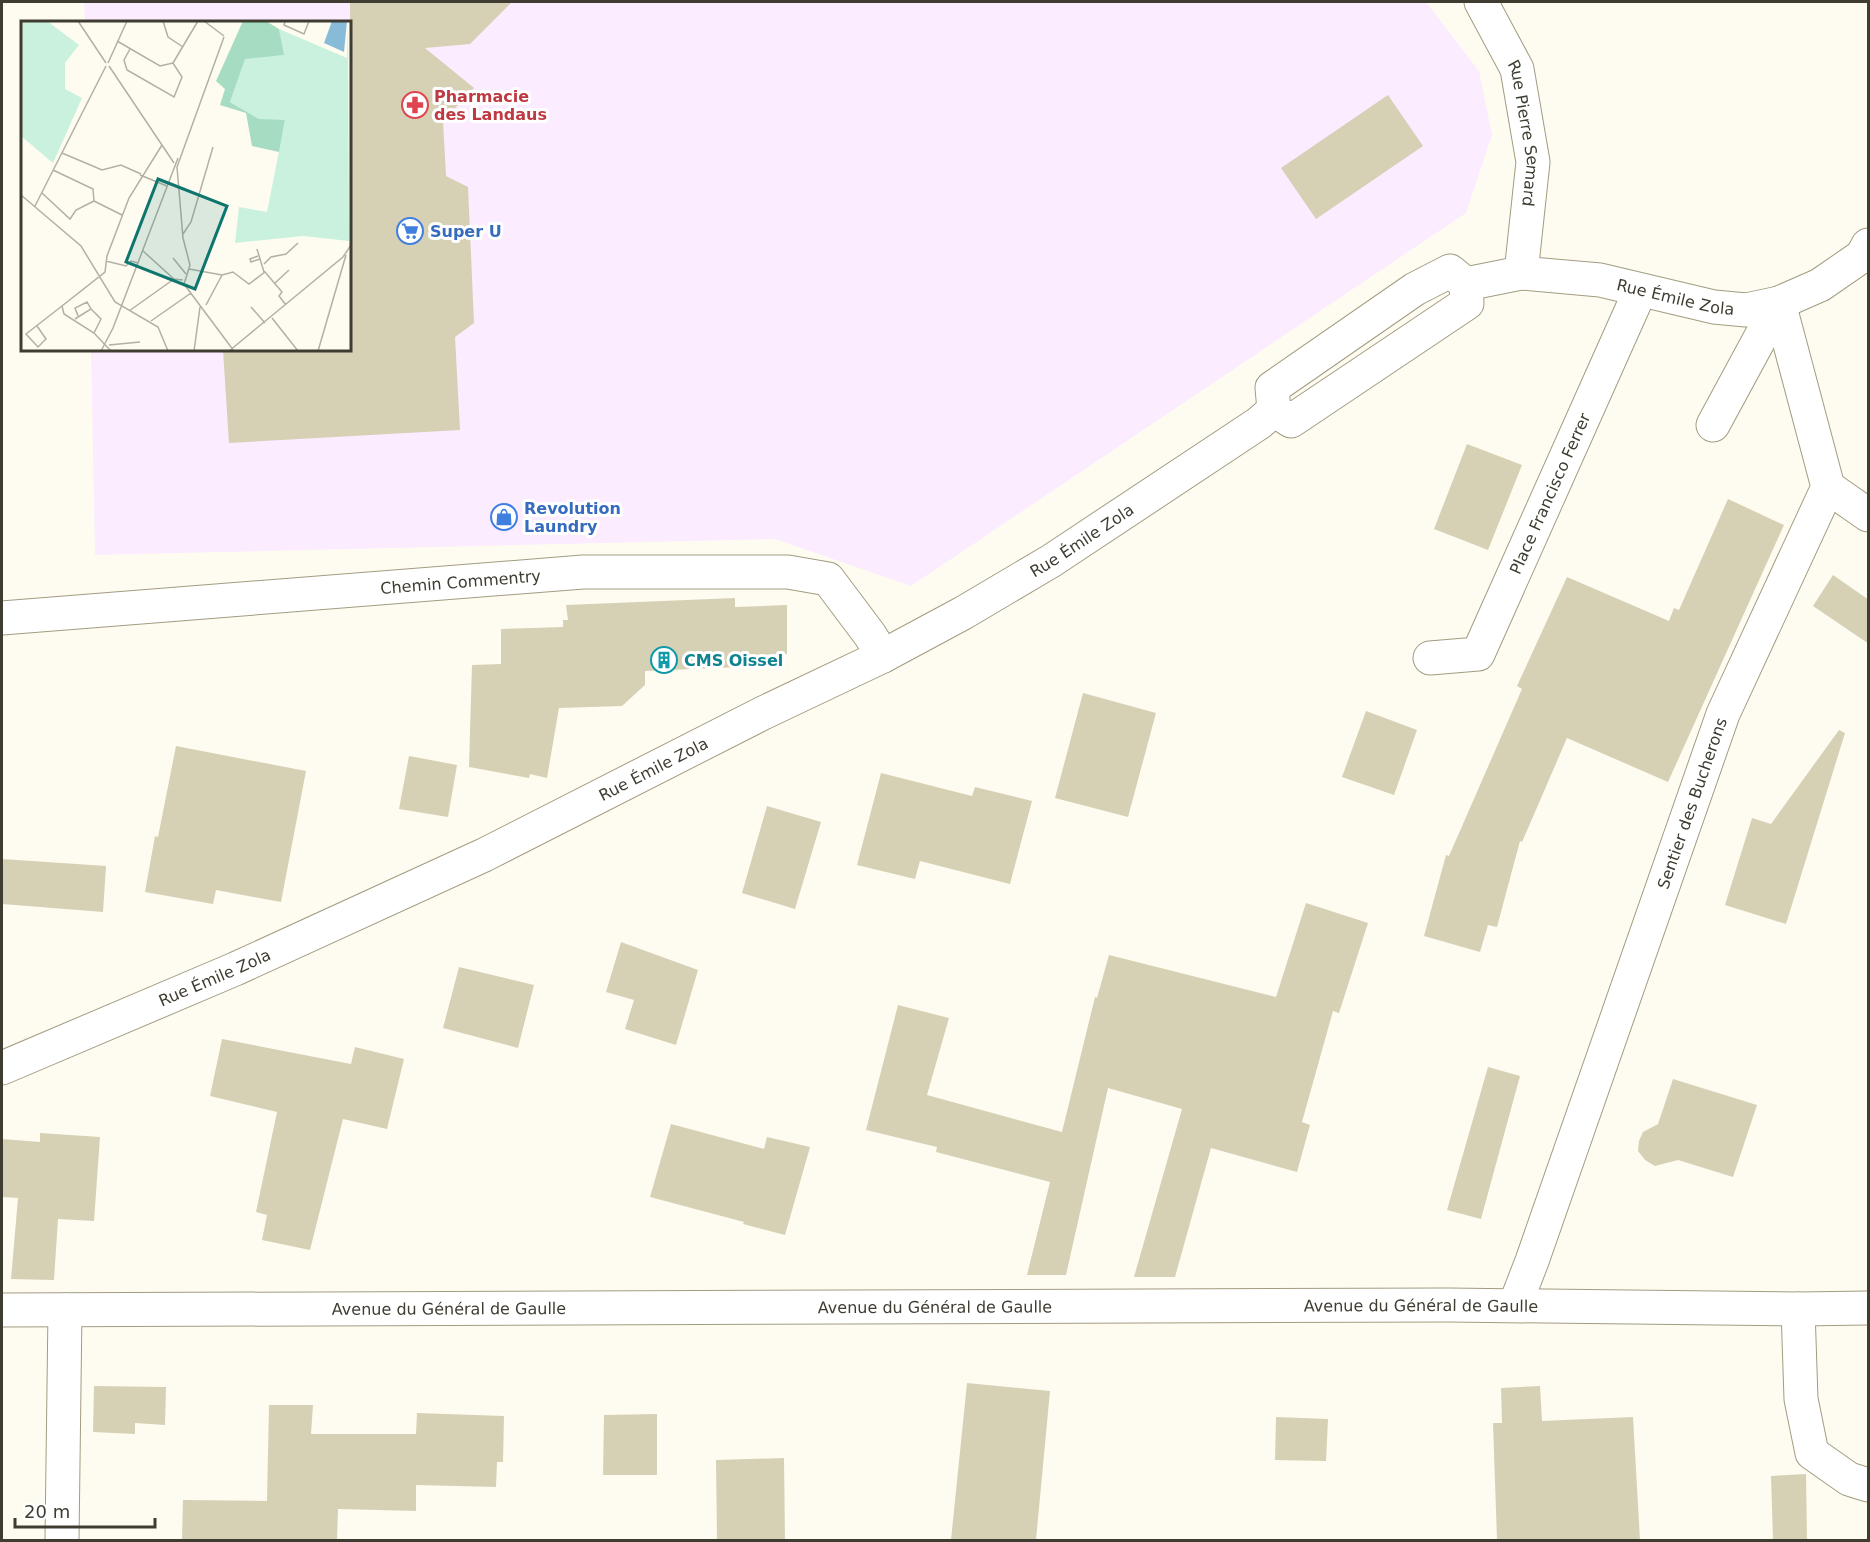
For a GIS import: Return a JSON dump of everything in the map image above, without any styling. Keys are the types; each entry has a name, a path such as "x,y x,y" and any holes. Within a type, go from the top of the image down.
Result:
{"main road":[{"name":"Rue Pierre Semard","path":"1481,2 1517,69 1533,162 1521,273"},
{"name":"Rue Émile Zola","path":"2,1068 235,969 484,855 763,713 883,656 963,613 1051,561 1274,410 1291,421 1467,303 1466,284 1521,273 1600,280 1714,308 1746,310 1779,303 1820,285 1862,256 1869,245"},
{"name":"Place Francisco Ferrer","path":"1430,658 1478,654 1640,291"},
{"path":"1713,425 1779,303"},
{"path":"1779,303 1828,487 1869,515"},
{"name":"Sentier des Bucherons","path":"1515,1305 1723,714 1828,487"},
{"name":"Chemin Commentry","path":"2,618 583,573 788,572 828,579 883,656"},
{"name":"Avenue du Général de Gaulle","path":"2,1310 1515,1305 1869,1308"},
{"path":"1798,1309 1801,1399 1812,1453 1849,1479 1869,1485"},
{"path":"62,1540 65,1310"}],"shaded area":[{"path":"84,2 1426,2 1479,71 1492,135 1466,213 911,586 775,539 95,555 91,351 351,351 351,21 85,21"}],"building":[{"name":"Super U","path":"350,2 512,2 470,44 425,48 474,88 443,121 446,176 468,187 474,323 455,337 460,430 229,443 223,351 351,351"},
{"path":"1388,95 1423,146 1316,219 1281,168"},
{"path":"1467,444 1522,465 1488,550 1434,529"},
{"path":"1728,499 1784,525 1668,782 1567,738 1522,842 1520,841 1497,927 1488,925 1480,952 1424,936 1446,855 1449,856 1522,689 1517,686 1567,577 1669,621 1674,608 1679,610"},
{"path":"1833,575 1869,600 1869,644 1813,606"},
{"path":"735,598 735,607 787,605 787,654 764,655 764,666 645,671 645,685 622,706 559,708 547,778 530,774 529,778 469,767 472,665 501,664 501,629 563,627 563,620 568,620 566,605"},
{"path":"1083,693 1156,713 1128,817 1055,798"},
{"path":"1366,711 1417,730 1394,795 1342,777"},
{"path":"1839,730 1845,733 1786,924 1725,905 1752,818 1771,824"},
{"path":"176,746 306,771 281,902 216,890 213,904 145,892 155,836 158,837"},
{"path":"409,756 457,765 448,817 399,809"},
{"path":"881,773 972,796 975,787 1032,801 1010,884 920,861 915,879 857,865"},
{"path":"767,806 821,822 795,909 742,893"},
{"path":"2,859 106,866 103,912 2,904"},
{"path":"1306,903 1368,923 1339,1013 1333,1011 1302,1122 1310,1125 1297,1172 1211,1148 1175,1277 1134,1277 1182,1109 1108,1088 1066,1275 1027,1275 1050,1182 936,1152 937,1147 866,1130 898,1005 949,1018 927,1095 1062,1132 1095,997 1097,998 1109,955 1276,997"},
{"path":"621,942 698,970 676,1045 625,1029 634,1000 606,992"},
{"path":"459,967 534,985 518,1048 443,1028"},
{"path":"222,1039 351,1064 355,1047 404,1059 387,1129 343,1119 310,1250 262,1240 267,1215 256,1212 277,1112 210,1096"},
{"path":"1488,1067 1520,1076 1481,1219 1447,1210"},
{"path":"1673,1079 1757,1105 1733,1177 1678,1160 1655,1166 1645,1160 1638,1151 1643,1132 1658,1124"},
{"path":"671,1124 764,1149 767,1137 810,1147 785,1235 650,1197"},
{"path":"40,1133 100,1137 94,1221 58,1219 54,1280 11,1279 18,1198 2,1197 2,1139 40,1142"},
{"path":"967,1383 1050,1391 1036,1540 951,1540"},
{"path":"94,1386 166,1387 165,1425 135,1423 135,1434 93,1432"},
{"path":"1540,1386 1542,1421 1633,1417 1640,1540 1497,1540 1493,1423 1502,1423 1501,1388"},
{"path":"269,1405 313,1405 311,1434 416,1434 417,1413 504,1416 503,1462 497,1462 496,1487 416,1485 416,1511 338,1509 337,1540 182,1540 183,1500 267,1501"},
{"path":"657,1414 657,1475 603,1475 604,1415"},
{"path":"1276,1417 1328,1419 1326,1461 1275,1460"},
{"path":"784,1458 785,1540 717,1540 716,1460"},
{"path":"1806,1474 1807,1540 1773,1540 1771,1476"}],"place":[{"name":"Pharmacie des Landaus","path":"415,105"},
{"name":"Super U","path":"410,231"},
{"name":"Revolution Laundry","path":"504,517"},
{"name":"CMS Oissel","path":"664,660"}]}
